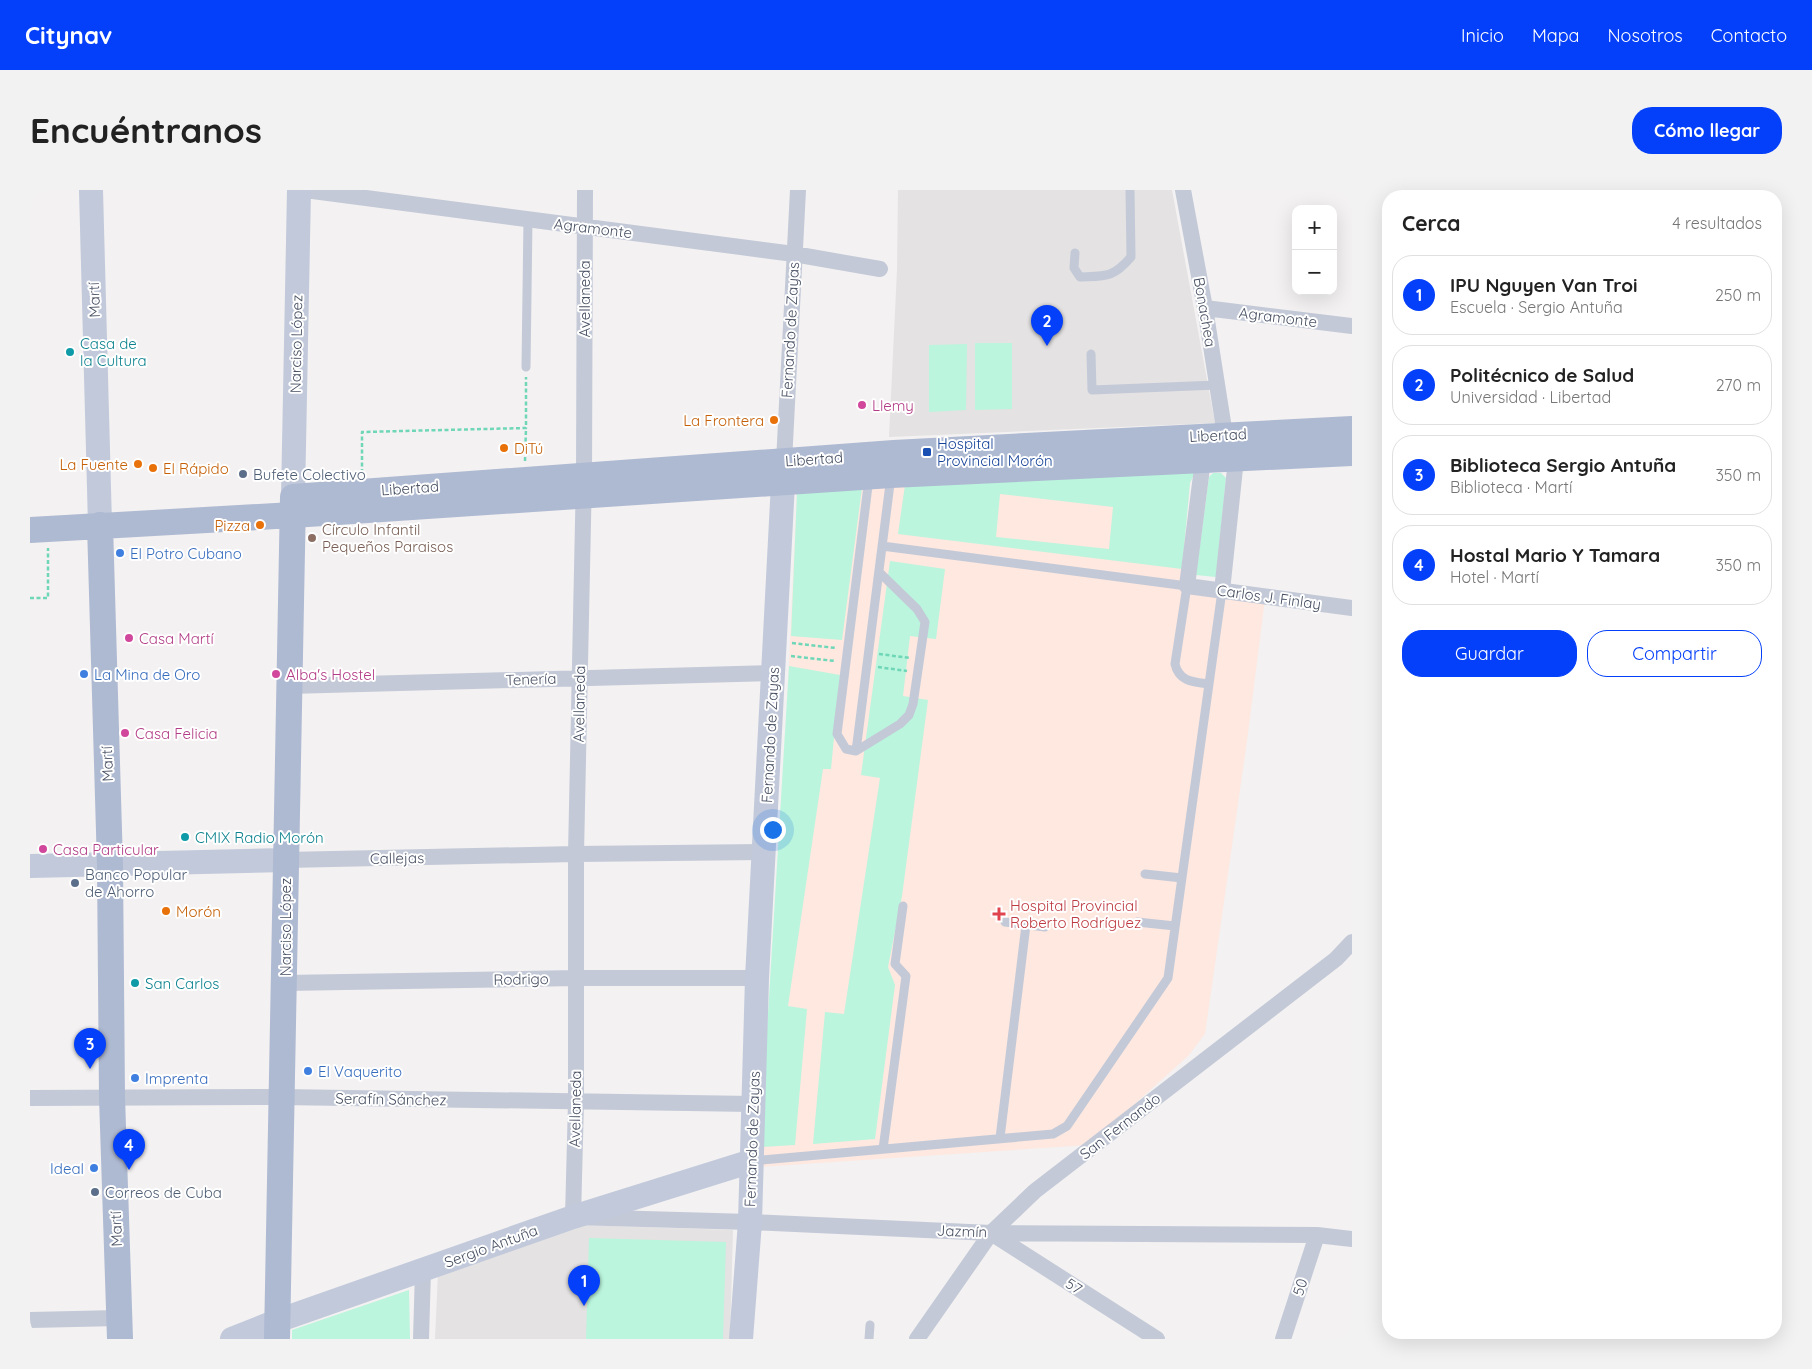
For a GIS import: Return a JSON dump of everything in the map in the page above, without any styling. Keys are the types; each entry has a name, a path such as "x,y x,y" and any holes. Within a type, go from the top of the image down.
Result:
{"main road":[{"name":"Libertad","path":"39,529 100,525 293,506 882,465 1226,435 1352,429"},
{"name":"Libertad","path":"882,465 1203,460 1352,453"},
{"name":"Libertad","path":"293,506 361,492 525,480 583,485"},
{"name":"Narciso López","path":"277,1330 293,506"},
{"name":"Martí","path":"100,525 110,866 112,1097 119,1328"}],"street":[{"name":"Martí","path":"91,190 100,525"},
{"name":"Narciso López","path":"293,506 299,190"},
{"name":"Agramonte","path":"305,190 794,254 880,269"},
{"name":"Avellaneda","path":"572,1217 576,1102 576,854 583,485 585,190"},
{"name":"Fernando de Zayas","path":"741,1339 750,1222 757,978 798,190"},
{"name":"Bonachea","path":"1183,190 1226,435 1236,459 1222,591"},
{"name":"Agramonte","path":"1205,308 1352,326"},
{"path":"1187,586 1203,460 1226,435"},
{"name":"Carlos J. Finlay","path":"1187,586 1352,608"},
{"name":"Tenería","path":"289,686 774,673"},
{"name":"Callejas","path":"30,866 110,866 576,854 764,852"},
{"name":"San Fernando","path":"918,1339 991,1233 1035,1191 1336,959 1352,942"},
{"name":"Rodrigo","path":"284,983 576,978 757,978"},
{"name":"Serafín Sánchez","path":"30,1098 281,1097 752,1104"},
{"name":"Sergio Antuña","path":"232,1339 277,1330 423,1270 572,1217 752,1161"},
{"name":"Jazmín","path":"572,1217 750,1222 991,1233 1316,1235 1352,1239"},
{"name":"57","path":"991,1233 1157,1339"},
{"name":"50","path":"1283,1339 1316,1235"},
{"path":"421,1339 423,1270"},
{"path":"30,1320 119,1328"}],"lane":[{"path":"1076,253 1074,268 1080,277 1102,276 1119,271 1131,258 1130,190"},
{"path":"526,367 528,219"},
{"path":"1091,354 1092,390 1217,385"},
{"path":"856,750 882,546 882,465"},
{"path":"878,572 917,609 925,622 914,704 909,715 900,724 856,750 846,749 837,734 882,465"},
{"path":"882,546 1187,586 1175,664 1176,670 1179,675 1188,681 1209,684"},
{"path":"752,1161 1052,1134 1067,1126 1168,978 1222,591"},
{"path":"1145,874 1182,878"},
{"path":"883,1150 906,976 895,964 902,906"},
{"path":"1005,922 1045,927"},
{"path":"1137,922 1175,926"},
{"path":"1000,1138 1026,925"},
{"path":"869,1339 870,1325"}],"path":[{"path":"525,480 526,367"},
{"path":"361,492 362,432 526,428"},
{"path":"30,598 48,598 39,529"}],"shaded area":[{"path":"898,190 1172,190 1215,423 889,437 897,270"},
{"name":"Hospital Provincial Roberto Rodríguez","path":"1197,468 1190,483 1181,581 1266,591 1247,741 1205,1034 1188,1056 1089,1145 759,1167 783,794 797,492"},
{"path":"581,1225 733,1230 730,1339 435,1339 438,1273"}],"green space":[{"path":"975,343 1012,343 1012,409 975,410"},
{"path":"967,344 966,410 929,412 929,345"},
{"path":"1197,468 1190,483 1182,569 898,534 905,485","holes":["1000,494 1113,507 1109,549 996,537"]},
{"path":"1213,473 1221,473 1226,478 1216,577 1196,575 1209,477"},
{"path":"862,488 842,640 791,636 797,492"},
{"path":"890,561 945,569 936,639 910,636 903,696 928,700 902,896 888,967 895,985 875,1139 813,1144 825,1012 844,1014 880,778 861,775"},
{"path":"789,666 840,675 831,769 823,769 788,1006 807,1009 795,1145 760,1147"},
{"path":"589,1238 726,1242 723,1339 586,1339"},
{"path":"409,1290 410,1339 292,1339 292,1330"}],"place":[{"name":"Politécnico de Salud","path":"1047,346"},
{"name":"Casa de la Cultura","path":"70,352"},
{"name":"Llemy","path":"862,405"},
{"name":"La Frontera","path":"774,420"},
{"name":"DiTú","path":"504,448"},
{"name":"Hospital Provincial Morón","path":"927,452"},
{"name":"La Fuente","path":"138,464"},
{"name":"El Rápido","path":"153,468"},
{"name":"Bufete Colectivo","path":"243,474"},
{"name":"Pizza","path":"260,525"},
{"name":"Círculo Infantil Pequeños Paraisos","path":"312,538"},
{"name":"El Potro Cubano","path":"120,553"},
{"name":"Casa Martí","path":"129,638"},
{"name":"La Mina de Oro","path":"84,674"},
{"name":"Alba's Hostel","path":"276,674"},
{"name":"Casa Felicia","path":"125,733"},
{"name":"CMIX Radio Morón","path":"185,837"},
{"name":"Casa Particular","path":"43,849"},
{"name":"Banco Popular de Ahorro","path":"75,883"},
{"name":"Morón","path":"166,911"},
{"name":"Hospital Provincial Roberto Rodríguez","path":"999,914"},
{"name":"San Carlos","path":"135,983"},
{"name":"Biblioteca Sergio Antuña","path":"90,1069"},
{"name":"El Vaquerito","path":"308,1071"},
{"name":"Imprenta","path":"135,1078"},
{"name":"Ideal","path":"94,1168"},
{"name":"Hostal Mario Y Tamara","path":"129,1170"},
{"name":"Correos de Cuba","path":"95,1192"},
{"name":"IPU Nguyen Van Troi","path":"584,1306"}]}
